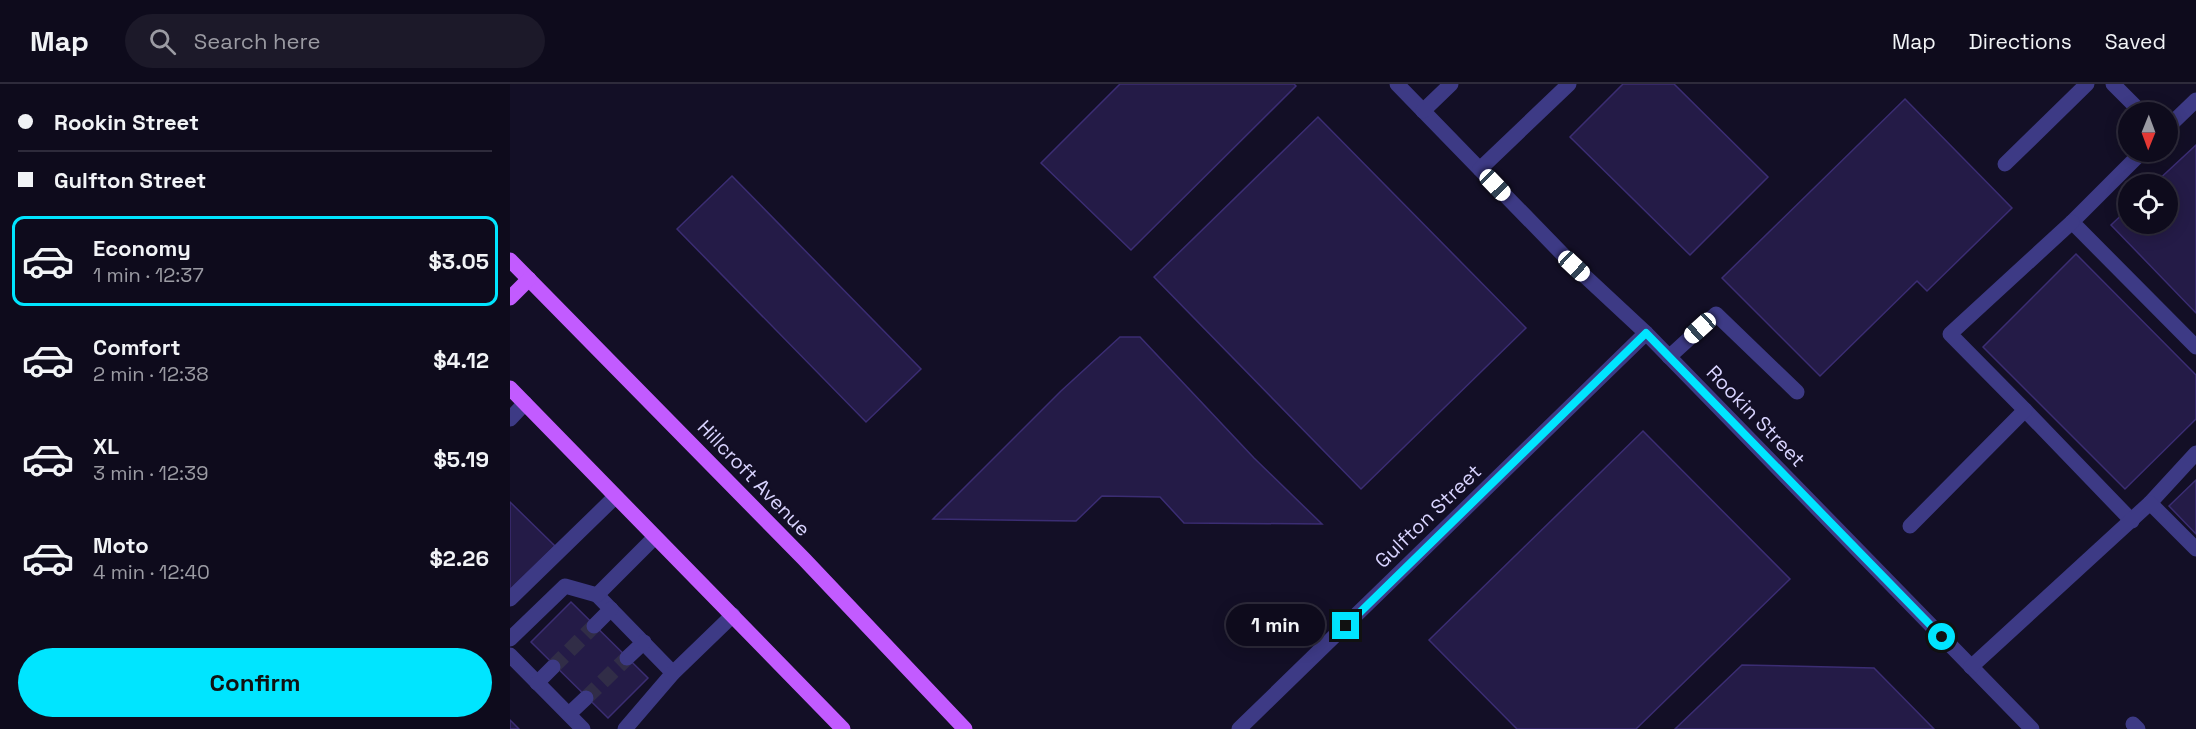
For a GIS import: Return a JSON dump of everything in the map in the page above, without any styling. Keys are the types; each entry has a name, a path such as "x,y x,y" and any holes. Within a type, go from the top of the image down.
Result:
{"main road":[{"name":"Hillcroft Avenue","path":"510,260 804,559 965,729"},
{"path":"510,298 529,279"},
{"path":"510,388 843,729"}],"street":[{"name":"Rookin Street","path":"1396,84 1574,266 1646,333 2032,729"},
{"path":"1423,111 1451,84"},
{"path":"1479,169 1569,84"},
{"path":"2005,164 2087,84"},
{"path":"2113,84 2131,102"},
{"path":"2178,117 2196,100"},
{"path":"2132,162 2073,222 1950,334 2132,521"},
{"path":"2073,222 2196,347"},
{"path":"1669,357 1716,314 1797,392"},
{"name":"Gulfton Street","path":"1239,729 1646,333"},
{"path":"510,418 525,403"},
{"path":"1910,526 2025,410"},
{"path":"1971,666 2132,521 2196,453"},
{"path":"510,599 615,496"},
{"path":"2150,503 2196,549"},
{"path":"597,595 655,537"},
{"path":"510,639 565,586 597,595 673,673"},
{"path":"594,626 611,609"},
{"path":"625,729 673,673 733,615"},
{"path":"627,658 644,642"},
{"path":"510,656 583,729"},
{"path":"537,683 553,666"},
{"path":"569,714 586,698"}],"building":[{"path":"1120,84 1294,84 1296,86 1131,250 1041,163"},
{"path":"1623,84 1674,84 1768,177 1690,255 1570,137"},
{"path":"1905,99 2012,208 1927,291 1917,281 1820,376 1722,278"},
{"path":"1318,117 1526,328 1361,489 1154,277"},
{"path":"2196,145 2196,313 2120,234 2178,234 2178,174 2165,174"},
{"path":"732,176 921,369 866,422 677,229"},
{"path":"2118,218 2118,232 2111,225"},
{"path":"2076,254 2196,375 2196,419 2125,489 1983,347"},
{"path":"1120,337 1140,337 1254,458 1322,524 1184,523 1160,497 1102,496 1076,521 933,519 1061,391"},
{"path":"1643,431 1790,579 1636,729 1517,729 1429,640"},
{"path":"2196,480 2196,534 2169,506"},
{"path":"510,502 555,546 510,590"},
{"path":"571,602 648,678 608,718 531,642"},
{"path":"1742,665 1874,668 1934,729 1675,729"},
{"path":"510,720 519,729 510,729"}],"tunnel":[{"path":"553,667 594,626"},
{"path":"586,698 627,658"}],"route":[{"path":"1346,626 1646,333 1942,637"}]}
